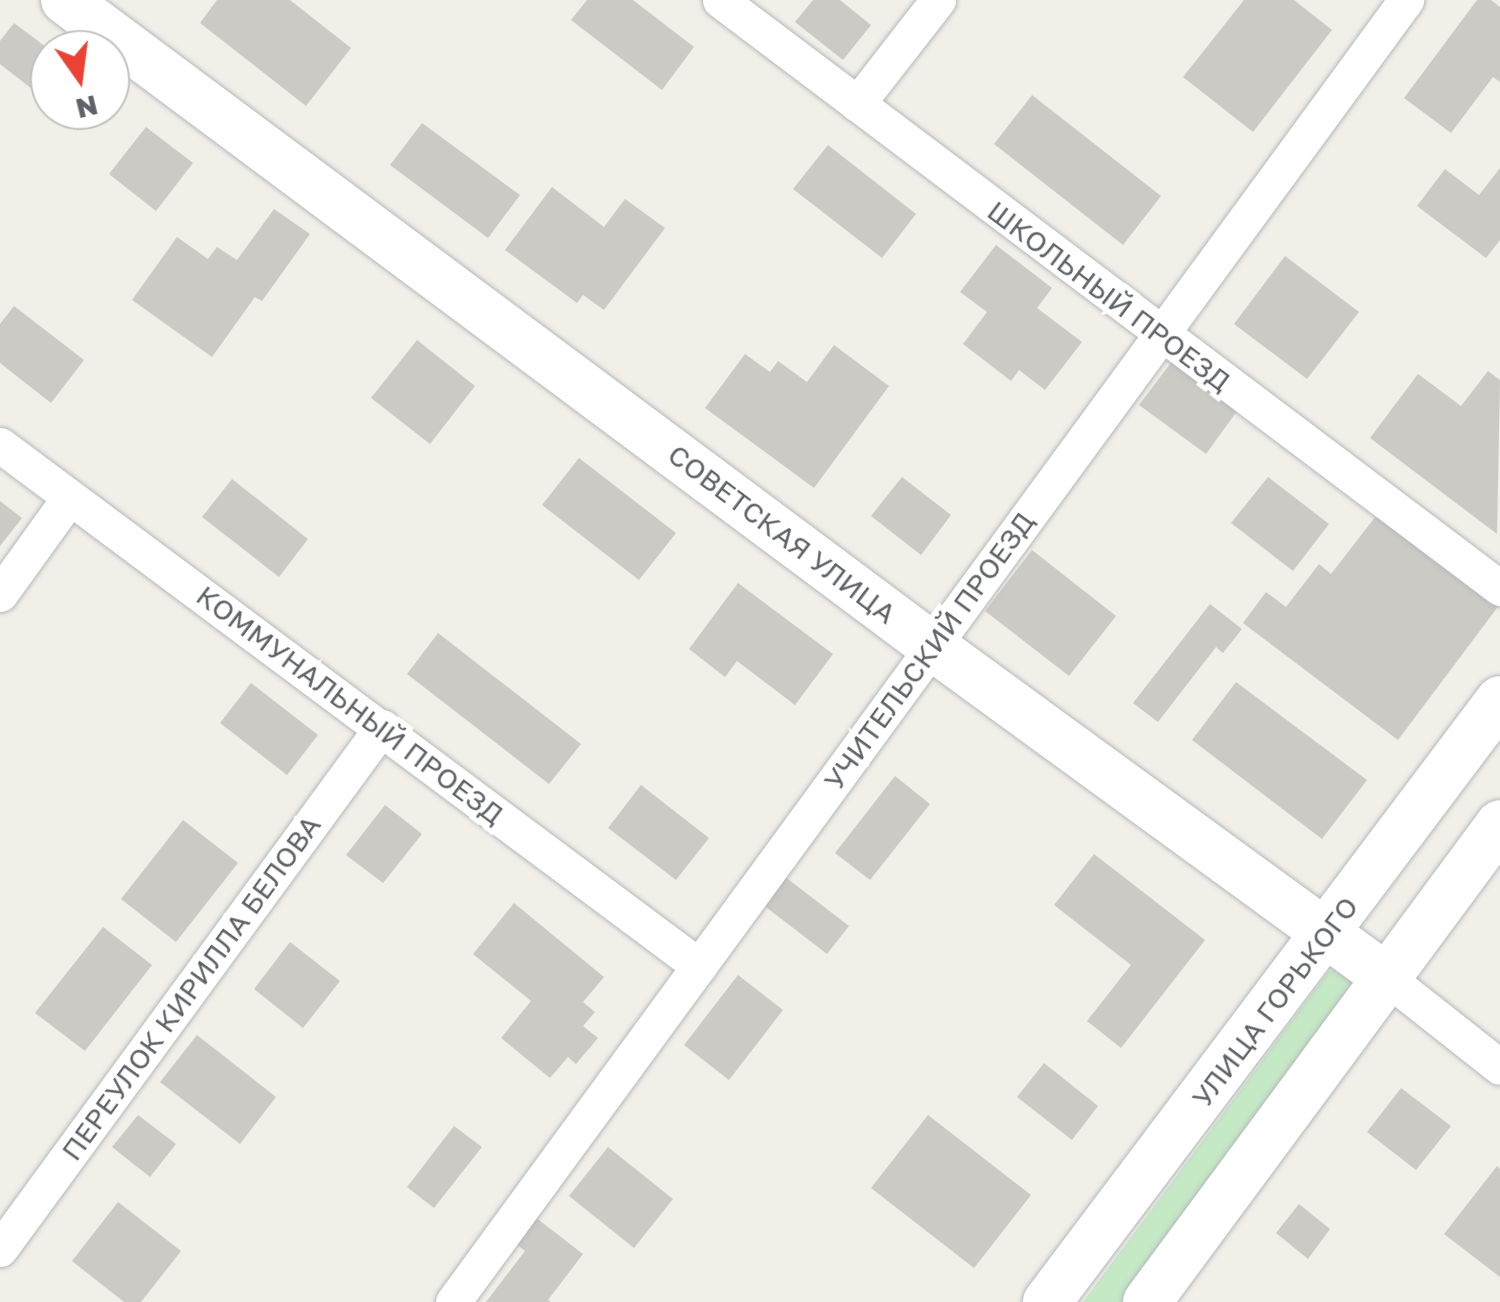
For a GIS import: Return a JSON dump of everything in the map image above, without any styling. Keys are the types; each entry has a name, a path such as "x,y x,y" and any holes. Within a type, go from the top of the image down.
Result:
{"main road":[{"name":"СОВЕТСКАЯ УЛИЦА","path":"65,0 932,646 1386,977"},
{"name":"УЛИЦА ГОРЬКОГО","path":"1047,1302 1328,934 1500,700"},
{"path":"1147,1302 1500,824"}],"street":[{"name":"ШКОЛЬНЫЙ ПРОЕЗД","path":"720,0 1160,336 1500,588"},
{"path":"857,104 938,0"},
{"name":"УЧИТЕЛЬСКИЙ ПРОЕЗД","path":"453,1302 1406,0"},
{"name":"КОММУНАЛЬНЫЙ ПРОЕЗД","path":"0,445 699,966"},
{"path":"0,594 69,498"},
{"name":"ПЕРЕУЛОК КИРИЛЛА БЕЛОВА","path":"0,1249 382,727"},
{"name":"СОВЕТСКАЯ УЛИЦА","path":"1386,977 1500,1068"}],"green space":[{"path":"1339,967 1357,982 1125,1302 1083,1302 1328,972"}],"building":[{"path":"217,0 290,0 351,48 306,106 200,23"},
{"path":"587,0 633,0 694,47 662,90 571,20"},
{"path":"813,0 840,0 871,25 843,60 795,22"},
{"path":"1244,0 1294,0 1332,30 1253,132 1183,77"},
{"path":"1477,0 1491,0 1500,7 1500,82 1493,77 1451,133 1404,98"},
{"path":"14,23 30,35 30,87 0,64 0,41"},
{"path":"1032,95 1161,196 1123,245 994,144"},
{"path":"422,123 520,195 488,238 390,165"},
{"path":"146,127 193,163 156,211 109,174"},
{"path":"828,145 916,214 882,258 793,189"},
{"path":"1500,168 1500,240 1486,258 1417,206 1445,169 1479,195"},
{"path":"552,187 604,227 625,199 665,228 604,310 583,295 577,303 505,250"},
{"path":"274,209 310,234 262,301 255,297 212,357 132,300 177,237 208,259 217,247 237,260"},
{"path":"996,245 1052,288 1037,308 1082,342 1045,390 1019,370 1011,381 963,344 987,312 960,292"},
{"path":"1285,256 1359,312 1307,379 1234,324"},
{"path":"14,306 84,360 51,403 0,363 0,324"},
{"path":"417,340 475,386 430,444 371,398"},
{"path":"834,345 889,386 814,488 705,408 745,354 770,372 778,361 807,382"},
{"path":"1179,352 1245,400 1206,454 1139,405"},
{"path":"1488,371 1500,380 1497,534 1370,438 1418,374 1461,406"},
{"path":"579,458 676,533 639,580 542,505"},
{"path":"902,477 951,515 921,555 871,516"},
{"path":"1268,477 1329,524 1293,571 1231,523"},
{"path":"232,479 308,539 279,577 202,517"},
{"path":"0,501 22,518 0,546"},
{"path":"1379,512 1500,604 1398,740 1243,623 1266,592 1286,607 1319,564 1331,574"},
{"path":"1032,550 1116,616 1069,676 985,611"},
{"path":"738,583 833,654 795,705 737,661 725,677 689,649"},
{"path":"1210,604 1242,629 1223,653 1216,647 1158,722 1133,703"},
{"path":"438,633 581,744 549,784 407,674"},
{"path":"1236,682 1367,780 1322,839 1192,740"},
{"path":"251,683 318,735 287,775 220,723"},
{"path":"895,776 930,804 870,880 835,853"},
{"path":"641,785 709,838 676,880 608,828"},
{"path":"385,805 422,834 383,883 346,855"},
{"path":"183,820 238,863 176,942 121,899"},
{"path":"1094,854 1205,940 1121,1048 1087,1021 1131,965 1054,905"},
{"path":"784,876 849,926 827,954 762,904"},
{"path":"514,903 604,977 583,1002 595,1012 583,1026 598,1038 576,1064 568,1057 550,1078 501,1038 531,1001 473,954"},
{"path":"103,927 152,965 85,1051 35,1013"},
{"path":"290,942 340,981 303,1028 254,989"},
{"path":"738,975 783,1010 729,1080 684,1045"},
{"path":"197,1035 276,1097 240,1144 160,1082"},
{"path":"1044,1063 1098,1106 1072,1140 1017,1097"},
{"path":"1401,1088 1451,1126 1416,1170 1367,1132"},
{"path":"138,1115 176,1144 150,1177 112,1147"},
{"path":"928,1115 1031,1195 974,1268 871,1188"},
{"path":"454,1126 482,1147 434,1208 407,1187"},
{"path":"608,1147 673,1199 634,1248 569,1196"},
{"path":"1497,1166 1500,1169 1500,1277 1444,1234"},
{"path":"118,1202 181,1251 141,1302 124,1302 72,1261"},
{"path":"1299,1204 1330,1229 1308,1259 1276,1233"},
{"path":"526,1210 583,1254 548,1300 551,1302 486,1302 525,1251 506,1236"}]}
